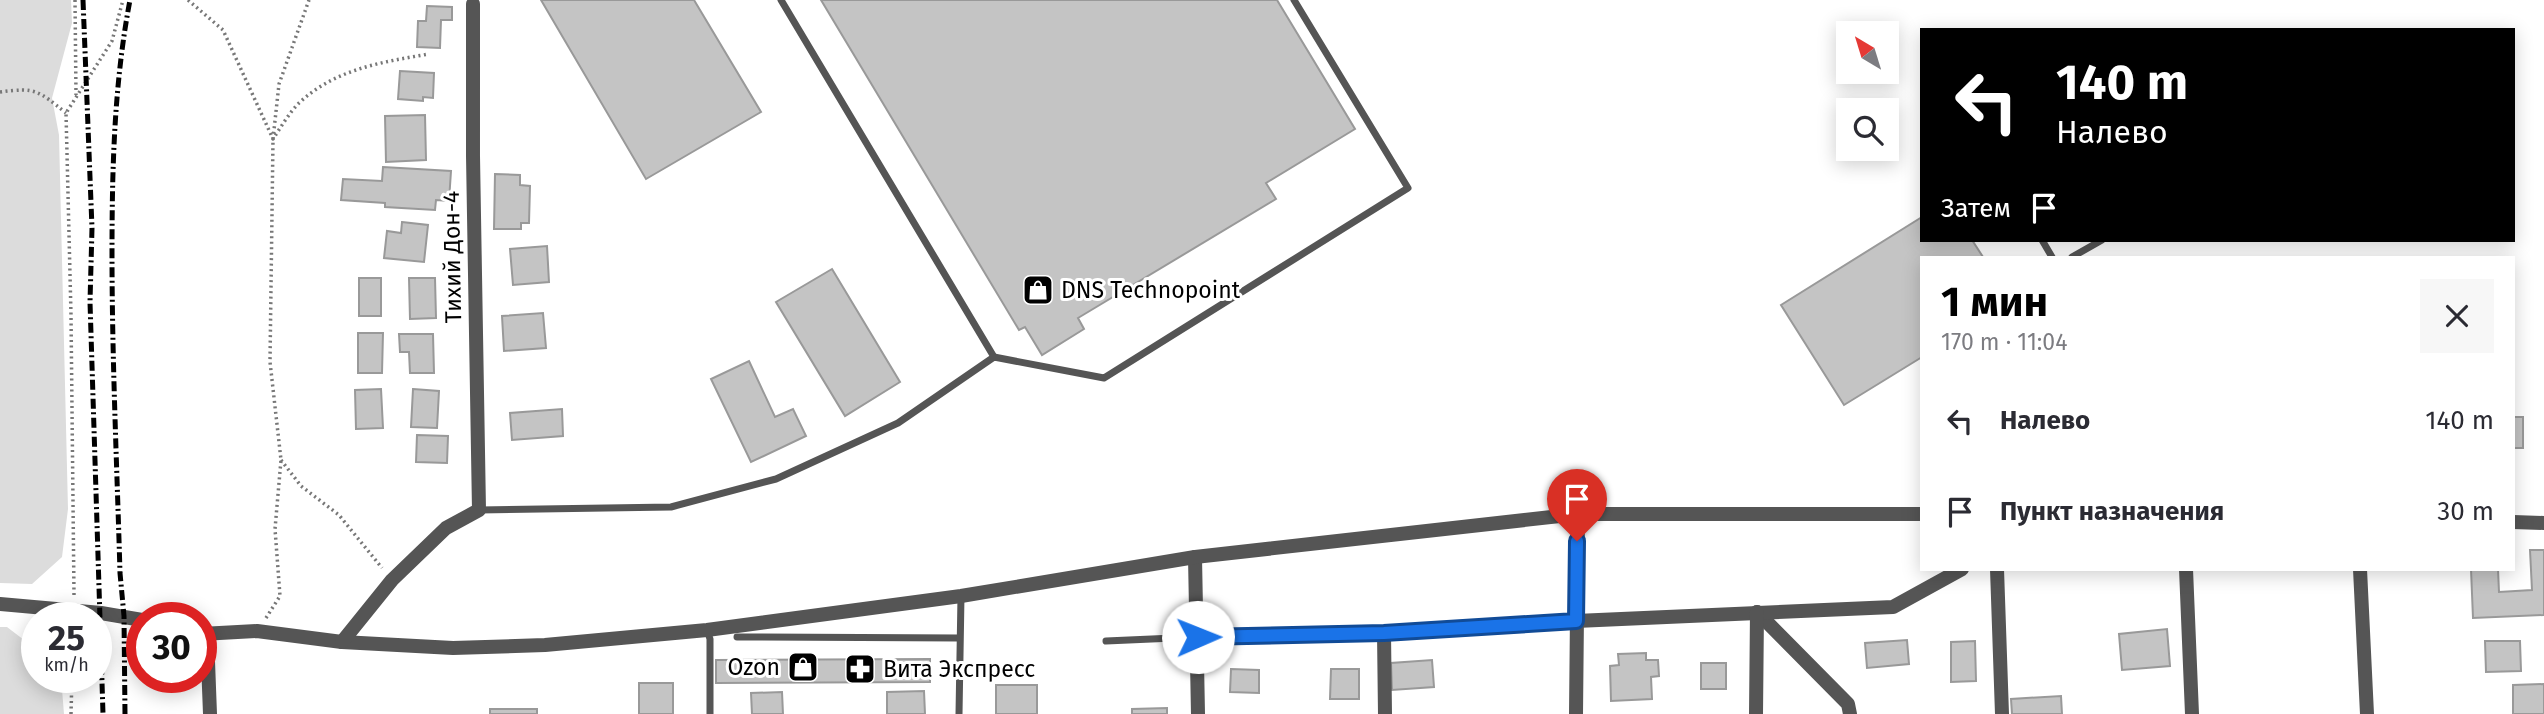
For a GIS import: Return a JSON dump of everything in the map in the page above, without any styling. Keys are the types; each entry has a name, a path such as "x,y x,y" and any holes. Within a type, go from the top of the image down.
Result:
{"street":[{"name":"Тихий Дон-4","path":"473,4 479,510"},
{"path":"342,642 392,580 446,528 479,510"},
{"path":"217,633 257,631 342,642 545,651 961,596 1195,557 1578,514 1920,514"},
{"path":"1576,714 1578,514"},
{"path":"2515,522 2544,523"},
{"path":"1195,557 1198,714"},
{"path":"1198,637 1384,633 1576,621 1893,607 1958,571"},
{"path":"1997,571 2002,714"},
{"path":"2186,571 2192,714"},
{"path":"2360,571 2367,714"},
{"path":"0,604 21,606"},
{"path":"1756,714 1757,612"},
{"path":"1757,612 1848,704 1850,714"},
{"path":"1384,633 1385,714"},
{"path":"208,693 210,714"}],"lane":[{"path":"781,0 993,357"},
{"path":"479,510 671,507 776,479 898,423 993,357 1104,378 1408,188 1294,0"},
{"path":"2074,256 2098,242"},
{"path":"959,714 961,596"},
{"path":"707,629 710,639 710,714"},
{"path":"737,637 959,638"},
{"path":"1106,641 1198,637"}],"path":[{"path":"75,0 76,97"},
{"path":"74,602 66,113 112,41 123,0"},
{"path":"188,0 223,30 273,139"},
{"path":"257,631 280,596 275,530 281,460 270,362 273,139 279,84 296,29 309,0"},
{"path":"273,139 298,104 328,80 370,65 429,54"},
{"path":"0,92 26,89 39,92 66,113"},
{"path":"281,460 301,486 339,515 392,580"},
{"path":"71,714 72,693"}],"shaded area":[{"path":"0,0 71,0 72,23 52,98 59,135 68,509 62,557 32,584 0,583"},
{"path":"0,627 7,627 21,638 21,693 62,693 64,714 0,714"}],"building":[{"path":"541,0 694,0 761,112 646,179"},
{"path":"821,0 1277,0 1355,129 1266,183 1276,199 1078,318 1084,329 1042,355 1025,327 1019,330"},
{"path":"427,6 452,7 452,20 441,20 440,48 417,47 418,21 426,21"},
{"path":"400,71 434,73 433,98 423,97 423,101 398,99"},
{"path":"425,115 426,160 386,162 385,116"},
{"path":"383,167 451,171 449,201 436,200 435,210 385,207 385,203 341,200 343,179 382,181"},
{"path":"495,174 520,175 520,185 530,186 529,223 521,223 521,229 494,229"},
{"path":"1920,218 1920,242 1973,242 1982,256 1920,256 1920,358 1844,405 1781,305"},
{"path":"402,222 428,225 424,262 384,258 387,231 401,233"},
{"path":"547,246 549,282 513,285 510,249"},
{"path":"832,269 900,382 845,416 776,302"},
{"path":"359,278 381,278 381,316 359,316"},
{"path":"409,278 435,278 436,318 410,319"},
{"path":"543,313 546,348 504,351 502,316"},
{"path":"358,333 383,333 382,373 358,373"},
{"path":"399,334 433,334 434,373 410,373 409,352 400,352"},
{"path":"749,361 775,417 793,409 806,436 751,462 711,379"},
{"path":"381,389 383,428 356,429 355,390"},
{"path":"413,389 439,391 437,428 411,427"},
{"path":"562,409 563,436 512,440 510,413"},
{"path":"2515,417 2523,417 2523,448 2515,448"},
{"path":"417,435 448,436 447,463 416,462"},
{"path":"2530,550 2544,550 2544,615 2473,618 2471,571 2498,571 2499,592 2532,590"},
{"path":"2167,629 2170,666 2122,670 2119,634"},
{"path":"1907,640 1909,664 1867,668 1865,643"},
{"path":"1975,641 1976,681 1951,682 1951,642"},
{"path":"2485,641 2520,641 2521,671 2486,672"},
{"path":"1646,653 1646,660 1658,660 1659,676 1651,677 1652,699 1611,701 1610,666 1619,665 1618,654"},
{"path":"930,659 930,682 716,683 716,660"},
{"path":"1432,660 1434,687 1392,690 1391,663"},
{"path":"1701,663 1726,663 1726,689 1701,689"},
{"path":"1231,669 1259,670 1259,693 1230,692"},
{"path":"1331,669 1359,669 1359,699 1330,699"},
{"path":"639,683 673,683 673,714 639,714"},
{"path":"2544,684 2544,714 2513,714 2513,685"},
{"path":"996,685 1037,685 1037,714 996,714"},
{"path":"924,691 925,714 887,714 887,692"},
{"path":"782,692 783,714 752,714 751,693"},
{"path":"2061,696 2062,714 2012,714 2011,699"},
{"path":"1167,708 1167,714 1132,714 1132,709"},
{"path":"490,709 537,709 537,714 490,714"}],"railway":[{"path":"83,0 92,228 90,302 103,714"},
{"path":"125,714 112,222 117,95 130,0"}],"place":[{"name":"DNS Technopoint","path":"1038,290"},
{"name":"Ozon","path":"803,667"},
{"name":"Вита Экспресс","path":"860,669"}],"route":[{"path":"1198,637 1384,633 1576,621 1577,541"}]}
